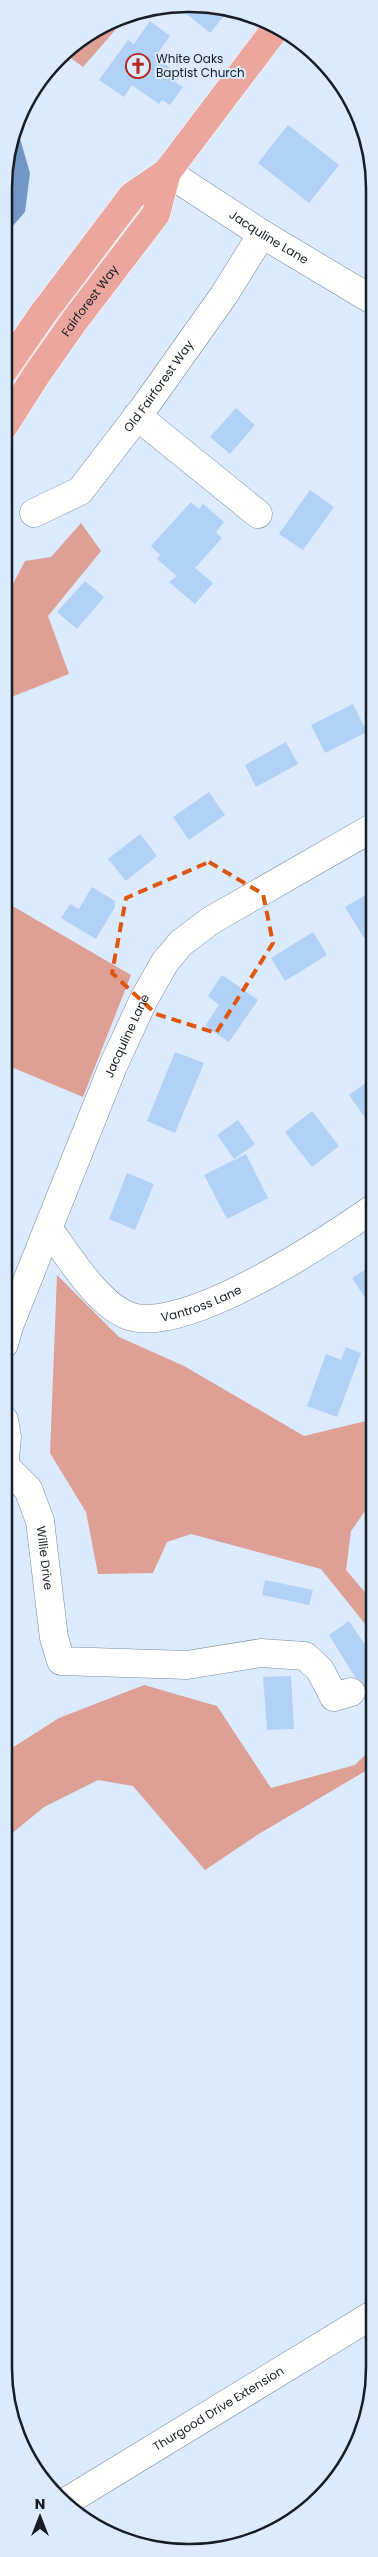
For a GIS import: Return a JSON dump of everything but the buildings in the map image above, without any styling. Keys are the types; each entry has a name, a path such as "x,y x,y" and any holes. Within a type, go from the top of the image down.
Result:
{"main road":[{"name":"Fairforest Way","path":"12,358 42,315 132,196 167,172 272,33"},
{"name":"Fairforest Way","path":"12,414 54,350 156,214 167,172"}],"street":[{"name":"Jacquline Lane","path":"167,172 262,234 366,294"},
{"name":"Old Fairforest Way","path":"34,514 80,491 137,416 224,295 262,234"},
{"path":"137,416 258,514"},
{"name":"Jacquline Lane","path":"12,1318 128,1032 153,981 170,956 181,943 210,921 366,832"},
{"name":"Vantross Lane","path":"48,1228 99,1294 110,1305 128,1316 144,1319 168,1317 233,1292 332,1237 366,1214"},
{"name":"Willie Drive","path":"12,1474 28,1489 40,1522 54,1638 61,1661 187,1664 261,1653 305,1656 320,1670 334,1697 351,1692"},
{"name":"Thurgood Drive Extension","path":"71,2499 366,2319"}],"highlighted area":[{"path":"209,862 263,894 273,943 216,1033 156,1014 112,973 126,898"}],"shaded area":[{"path":"117,28 83,67 71,58 91,42"},
{"path":"81,523 101,551 48,616 69,674 12,697 12,586 25,561 51,557"},
{"path":"12,906 131,975 83,1097 12,1067"},
{"path":"57,1275 119,1337 184,1366 304,1436 366,1421 366,1509 351,1531 346,1570 366,1594 366,1625 321,1569 191,1534 167,1542 153,1573 98,1574 86,1512 50,1453"},
{"path":"144,1685 217,1706 271,1788 355,1765 366,1754 366,1771 257,1835 205,1870 133,1786 98,1780 44,1807 12,1833 12,1748 59,1718"}],"water":[{"path":"20,139 30,173 25,212 12,227 14,166"}],"place":[{"name":"White Oaks Baptist Church","path":"138,66"}]}
